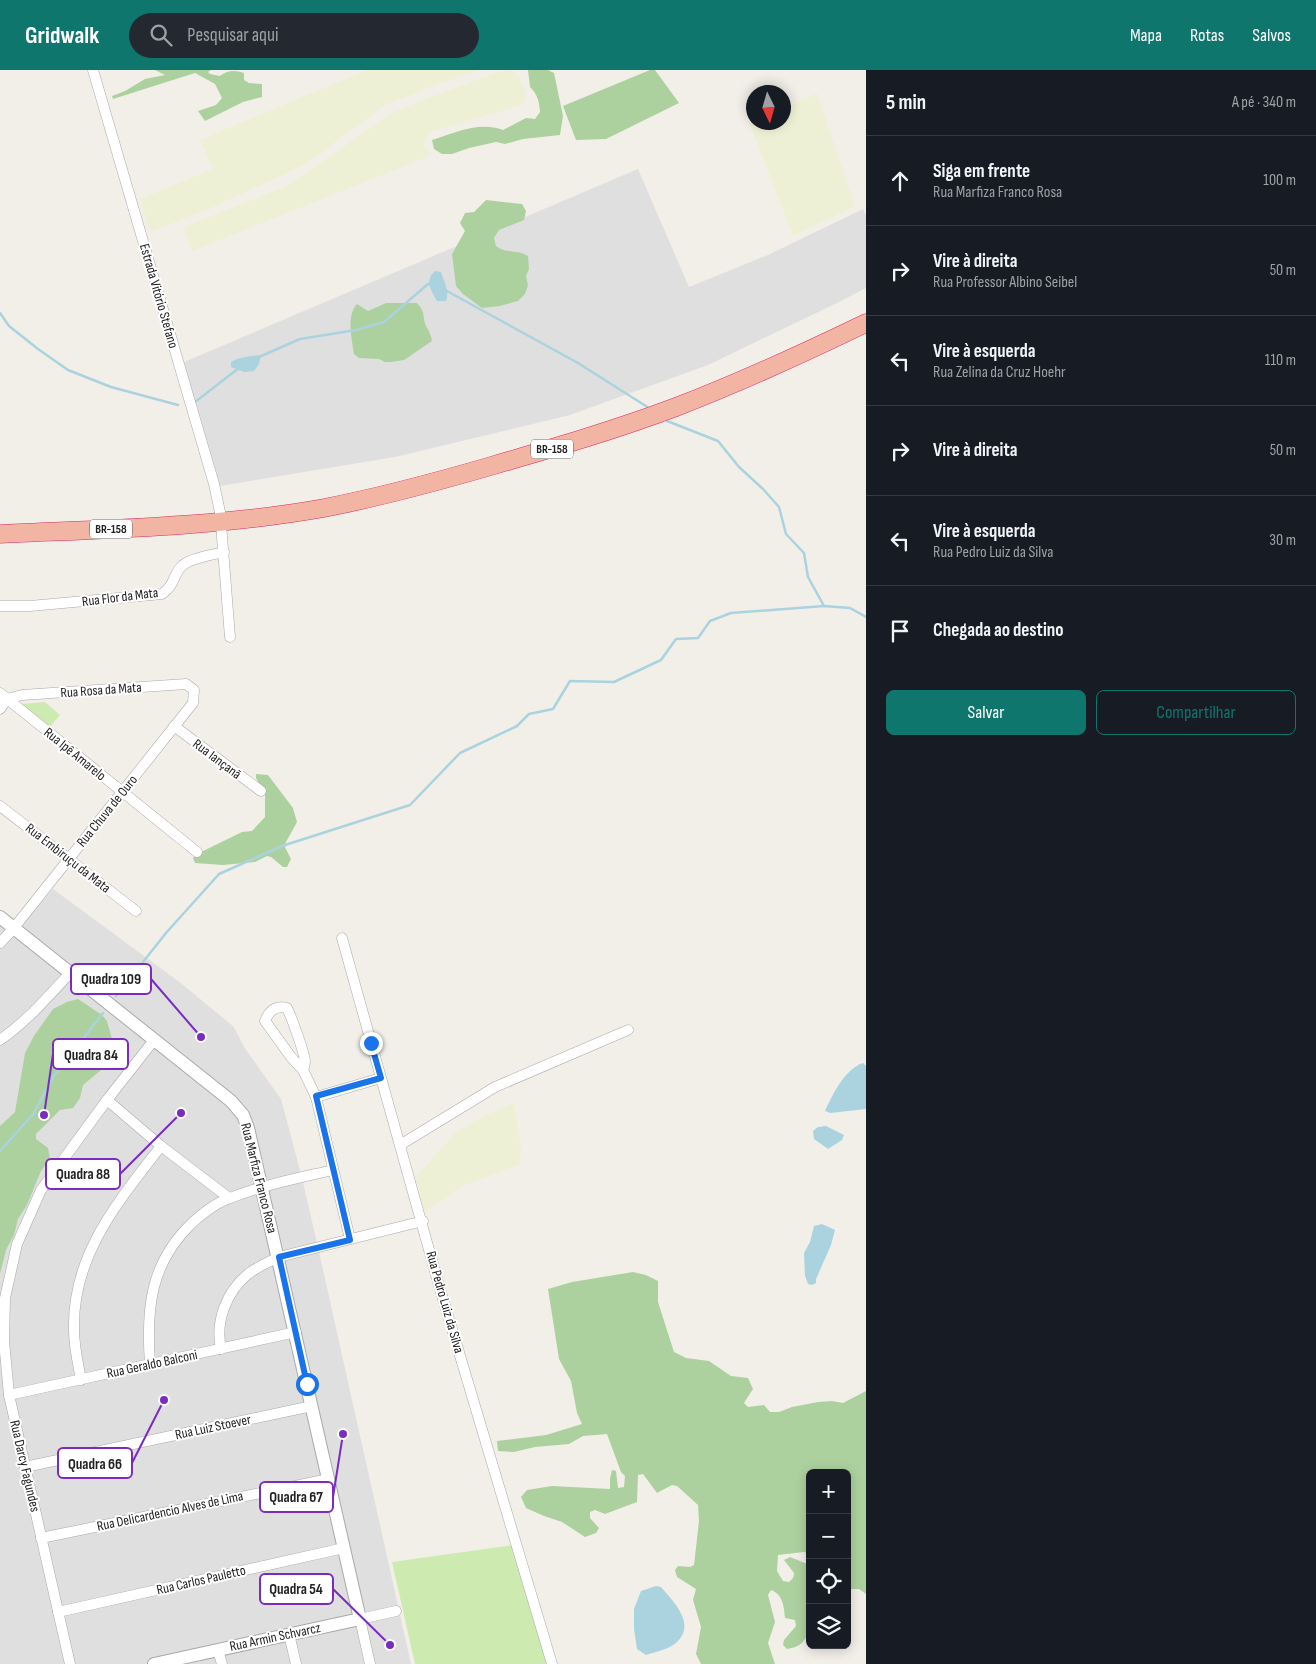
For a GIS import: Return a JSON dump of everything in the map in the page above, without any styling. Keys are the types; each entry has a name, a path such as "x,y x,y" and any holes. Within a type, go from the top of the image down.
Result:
{"highway":[{"name":"BR-158","path":"0,534 103,530 221,522 324,508 397,492 579,441 676,407 790,359 866,323"}],"street":[{"name":"Estrada Vitório Stefano","path":"93,70 214,484 221,522"},
{"path":"221,522 230,636"},
{"name":"Rua Flor da Mata","path":"0,606 30,606 162,594 173,584 181,566 190,561 224,552"},
{"name":"Rua Rosa da Mata","path":"4,696 186,684 194,690"},
{"name":"Rua Chuva de Ouro","path":"0,943 14,929 193,703 194,690"},
{"path":"0,709 4,696"},
{"name":"Rua Ipê Amarelo","path":"4,696 197,852"},
{"name":"Rua Iançanã","path":"174,726 261,792"},
{"name":"Rua Embiruçu da Mata","path":"0,806 136,911"},
{"name":"Rua Marfiza Franco Rosa","path":"0,917 231,1101 242,1115 248,1128 279,1257 370,1664"},
{"name":"Rua Pedro Luiz da Silva","path":"342,938 438,1282 552,1664"},
{"path":"0,1040 12,1032 42,1004 70,973"},
{"path":"303,1070 305,1063 304,1053 287,1008 282,1006 276,1008 270,1011 265,1021 291,1057 303,1070 316,1096 350,1240"},
{"path":"400,1145 495,1087 628,1030"},
{"name":"Rua Darcy Fagundes","path":"70,1664 9,1395 4,1341 5,1298 17,1244 42,1190 107,1100 154,1040"},
{"path":"316,1096 381,1078"},
{"path":"107,1100 161,1146 229,1198"},
{"path":"81,1380 74,1330 75,1304 80,1278 97,1235 107,1218 161,1146"},
{"path":"150,1364 149,1314 154,1282 171,1246 205,1211 229,1198 333,1170"},
{"path":"221,1349 218,1337 223,1310 230,1296 248,1274 279,1257 422,1221"},
{"name":"Rua Geraldo Balconi","path":"9,1395 296,1332"},
{"name":"Rua Luiz Stoever","path":"25,1467 312,1406"},
{"name":"Rua Delicardencio Alves de Lima","path":"41,1538 329,1479"},
{"name":"Rua Carlos Pauletto","path":"58,1612 344,1548"},
{"name":"Rua Armin Schvarcz","path":"154,1664 396,1611"},
{"path":"289,1634 296,1664"},
{"path":"218,1650 222,1664"}],"shaded area":[{"path":"638,169 689,287 768,255 863,209 866,215 866,288 708,365 570,415 395,457 220,486 184,362"},
{"path":"53,889 182,984 234,1027 244,1047 281,1099 317,1243 411,1664 0,1664 0,917 22,925"}],"green space":[{"path":"155,70 211,70 208,72 210,74 220,76 229,72 241,72 244,73 244,80 249,83 262,84 262,97 243,102 205,121 198,111 216,105 222,98 215,84 195,73 113,99 112,96 125,91 145,79 165,75"},
{"path":"367,70 480,70 387,104 304,165 220,204 150,232 140,199 213,169 200,140"},
{"path":"511,70 518,76 526,92 526,101 520,106 433,131 426,137 424,144 432,155 192,251 183,227 285,187 394,112 498,72"},
{"path":"528,70 548,70 554,73 563,116 560,135 523,139 505,144 496,142 452,154 442,154 434,149 432,140 458,131 476,127 503,130 526,118 535,119 540,112 539,105 530,87"},
{"path":"650,70 655,70 679,103 606,139 576,140 563,106"},
{"path":"817,93 855,206 793,236 752,130 791,130 791,105"},
{"path":"486,200 522,204 526,211 524,220 499,230 494,238 496,246 501,249 519,252 528,256 529,269 526,276 528,285 525,294 518,301 482,308 463,294 456,286 452,254 465,231 460,223 465,213 474,212"},
{"path":"386,303 417,303 423,312 432,341 404,360 385,362 379,359 359,358 354,354 351,334 351,321 354,309 357,304 368,311"},
{"path":"45,702 60,715 50,727 21,704"},
{"path":"256,774 268,775 293,808 297,822 286,842 285,847 291,859 287,867 283,867 267,856 255,862 223,865 195,863 193,858 197,854 242,832 252,831 265,817 265,794 256,778"},
{"path":"78,999 102,1015 107,1021 112,1039 111,1053 106,1066 83,1085 80,1098 73,1108 60,1110 36,1134 36,1139 48,1148 50,1159 41,1171 27,1205 18,1219 14,1235 6,1250 0,1274 0,1126 15,1112 25,1053 34,1036 53,1009"},
{"path":"514,1103 521,1147 520,1164 461,1187 425,1212 415,1178 454,1134 481,1117"},
{"path":"633,1272 646,1275 658,1281 658,1302 674,1352 686,1358 709,1361 731,1376 748,1378 753,1389 744,1403 748,1407 764,1405 770,1412 779,1412 792,1407 818,1402 832,1401 843,1403 866,1391 866,1594 859,1589 851,1589 851,1469 806,1469 806,1552 778,1555 777,1571 783,1581 789,1582 793,1578 794,1573 784,1560 790,1557 806,1563 806,1637 799,1645 792,1648 787,1649 783,1645 784,1640 796,1626 795,1620 785,1618 780,1598 771,1590 768,1595 775,1622 768,1643 775,1664 701,1664 696,1654 701,1627 693,1600 696,1589 677,1577 675,1570 678,1566 690,1567 694,1565 699,1521 698,1505 677,1486 672,1485 657,1493 643,1474 638,1475 637,1502 605,1514 595,1510 590,1512 590,1518 599,1528 596,1533 585,1537 562,1522 526,1508 521,1497 527,1490 552,1486 610,1489 612,1470 616,1471 618,1488 624,1487 625,1476 621,1472 607,1434 583,1436 569,1444 535,1447 514,1452 498,1451 497,1441 546,1435 582,1424 577,1413 571,1381 559,1359 548,1289 572,1282"},
{"path":"513,1545 548,1664 415,1664 392,1562"}],"water":[{"path":"435,271 441,272 447,290 446,301 437,301 431,289 429,282"},
{"path":"261,355 259,364 254,371 244,372 231,367 231,362 234,360"},
{"path":"863,1063 866,1066 866,1109 830,1113 825,1111 835,1090 845,1077 856,1066"},
{"path":"826,1126 844,1135 842,1140 828,1149 814,1139 813,1131 818,1127"},
{"path":"822,1224 835,1230 816,1283 812,1285 808,1284 805,1276 804,1253 810,1242 814,1226"},
{"path":"656,1586 661,1587 677,1607 684,1621 684,1629 682,1636 676,1643 646,1655 637,1649 634,1609 641,1591"}],"waterway":[{"path":"259,357 300,339 356,330 384,322 428,284 431,285"},
{"path":"445,290 578,363 649,408"},
{"path":"0,313 9,326 68,370 111,387 178,405"},
{"path":"195,402 239,368"},
{"path":"667,421 718,441 739,467 779,507 786,534 804,553 808,577 824,606"},
{"path":"116,996 166,933 219,874 282,846 410,805 460,753 517,726 529,714 553,709 570,681 614,682 661,660 676,639 698,638 710,621 731,613 824,606 850,608 866,617"},
{"path":"0,1151 34,1113 53,1077 103,1013"}],"place":[{"name":"Quadra 109","path":"201,1037"},
{"name":"Quadra 88","path":"181,1113"},
{"name":"Quadra 84","path":"44,1115"},
{"name":"Quadra 66","path":"164,1400"},
{"name":"Quadra 67","path":"343,1434"},
{"name":"Quadra 54","path":"390,1645"}],"route":[{"path":"307,1384 279,1257 350,1240 316,1096 381,1078 371,1043"}]}
